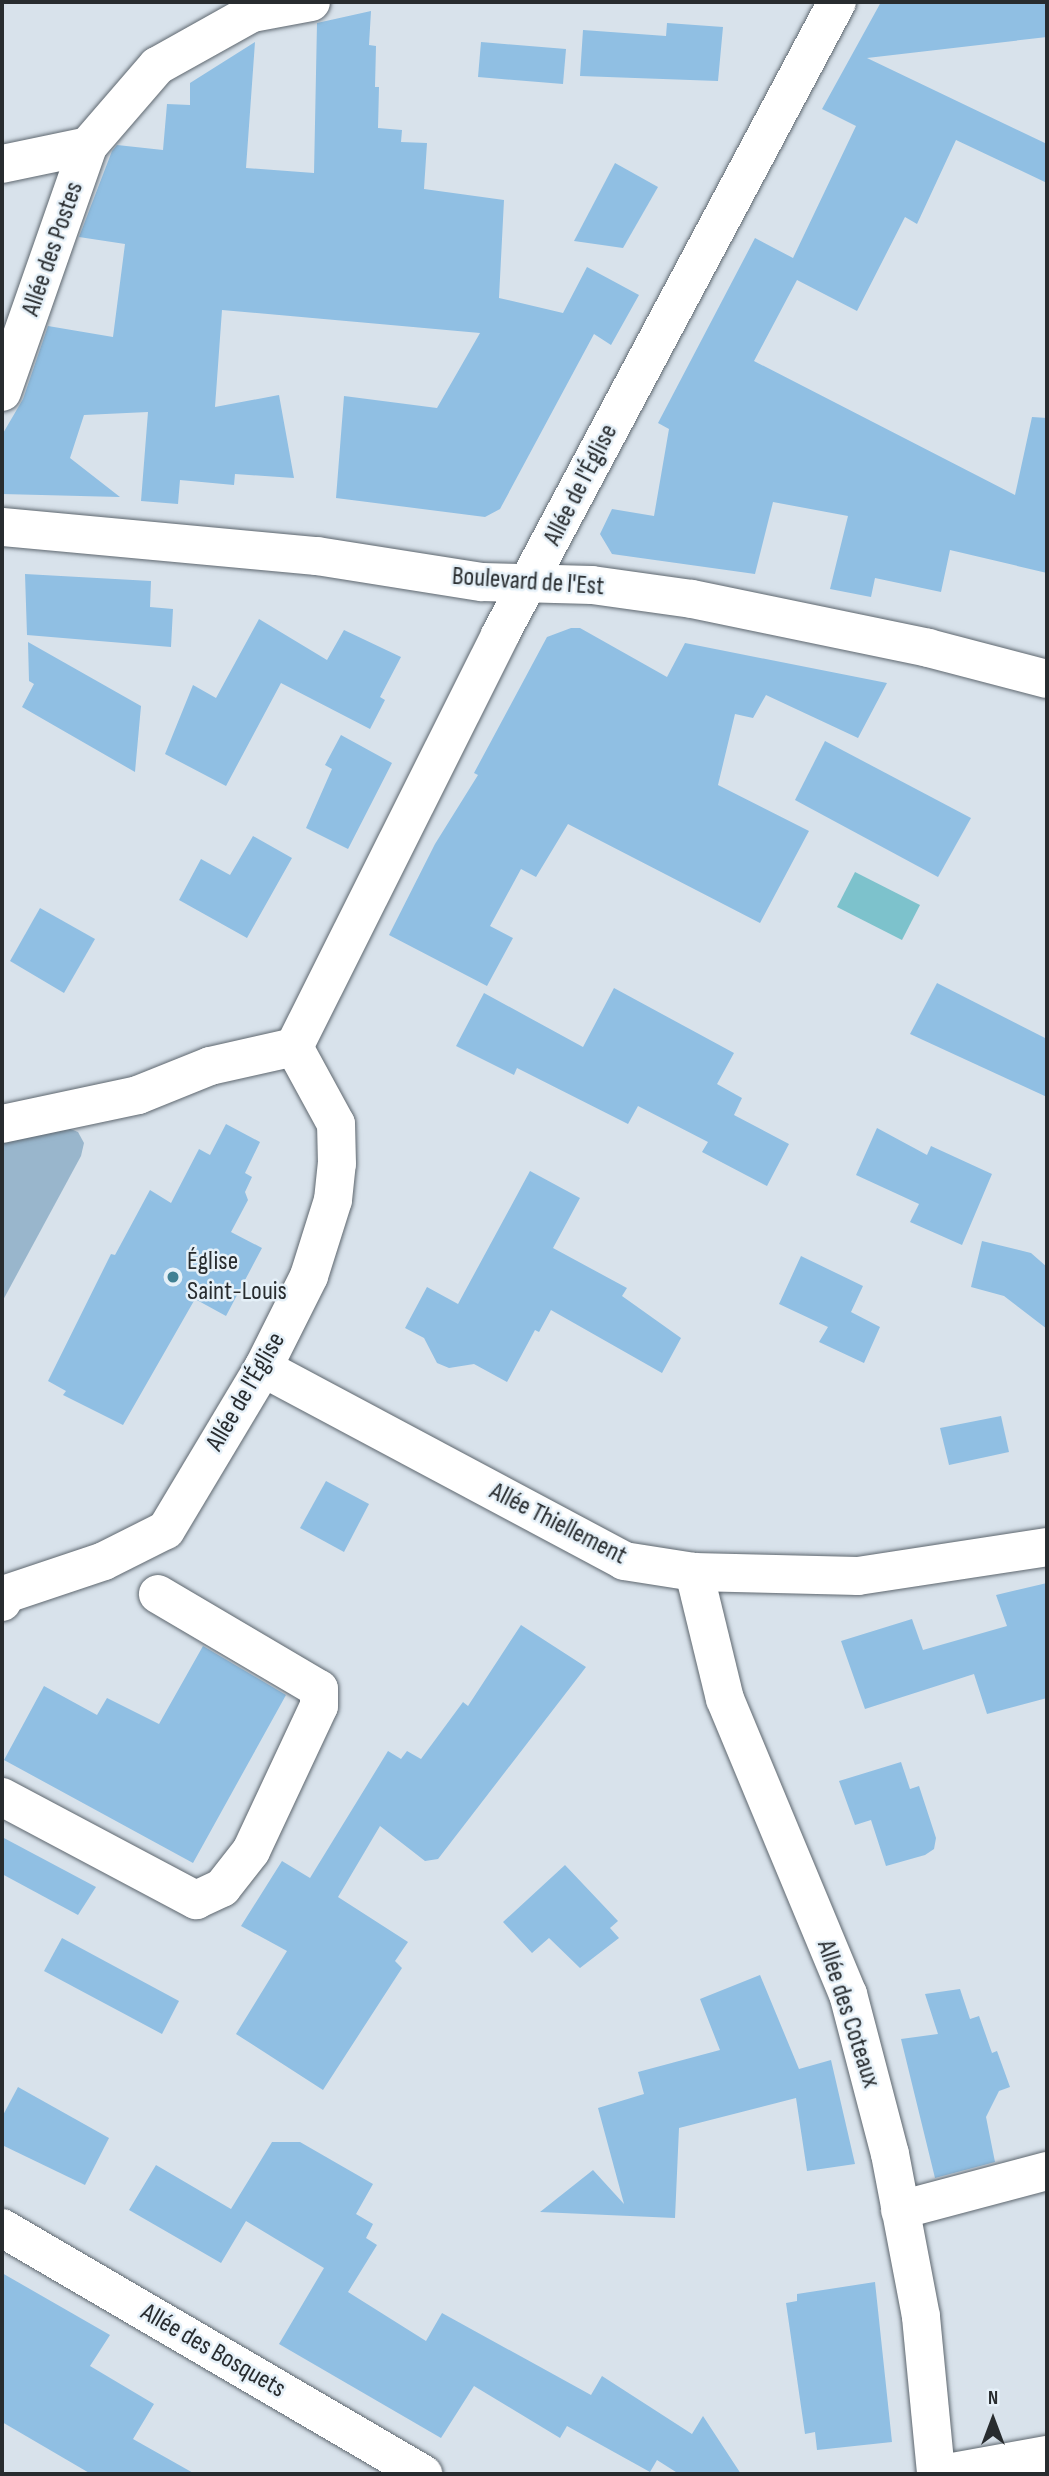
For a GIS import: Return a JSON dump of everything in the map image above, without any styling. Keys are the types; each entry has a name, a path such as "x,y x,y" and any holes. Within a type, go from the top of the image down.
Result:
{"street":[{"path":"2,164 88,146 157,66 252,13 311,2"},
{"name":"Allée de l'Église","path":"3,1594 104,1561 166,1530 263,1368 309,1276 333,1200 337,1164 335,1124 294,1048 530,582 837,2"},
{"name":"Allée des Postes","path":"2,392 88,146"},
{"name":"Boulevard de l'Est","path":"2,527 317,556 482,582 593,585 692,599 928,648 1047,679"},
{"path":"2,1124 138,1095 210,1066 294,1048"},
{"name":"Allée Thiellement","path":"263,1368 624,1561 694,1572 858,1576 1047,1547"},
{"name":"Allée des Coteaux","path":"694,1572 725,1699 848,1994 900,2210 921,2316 938,2474"},
{"path":"2,1797 196,1900 222,1888 251,1851 319,1706 319,1689 158,1594"},
{"path":"900,2210 1047,2171"},
{"name":"Allée des Bosquets","path":"2,2228 420,2473"},
{"path":"938,2474 1047,2455"}],"shaded area":[{"path":"855,872 920,905 902,940 837,907"},
{"path":"68,1128 78,1132 84,1143 81,1156 2,1302 2,1138"}],"building":[{"path":"881,2 1047,2 1047,37 867,58 1047,144 1047,183 956,140 917,224 905,217 857,311 797,280 754,361 1015,495 1032,417 1047,418 1047,573 950,550 941,592 875,578 871,597 830,589 848,516 773,502 755,574 612,554 600,534 612,509 654,516 669,429 658,423 755,238 793,258 856,126 822,109"},
{"path":"371,11 369,45 376,46 378,128 402,130 401,142 427,143 424,189 504,200 499,298 563,313 587,267 639,295 611,345 594,334 500,509 485,517 336,498 344,396 437,408 480,333 222,310 215,407 279,395 294,478 235,474 234,485 180,480 178,504 141,501 148,412 84,415 70,458 120,497 2,494 2,435 23,399 48,326 113,337 125,244 79,237 112,151 117,145 163,150 167,104 190,105 190,83 255,42 246,168 314,173 317,23"},
{"path":"667,23 723,27 718,81 580,76 583,30 666,36"},
{"path":"481,42 566,49 563,84 478,77"},
{"path":"615,163 658,187 623,248 574,241"},
{"path":"25,574 151,581 150,607 173,609 171,647 27,635"},
{"path":"259,619 327,660 344,630 401,657 380,697 385,700 370,729 281,683 226,786 165,754 193,685 216,698"},
{"path":"571,628 580,628 667,677 685,643 887,683 858,738 766,695 753,718 735,714 718,785 809,831 760,923 568,824 536,877 521,869 490,926 513,938 487,986 389,935 435,844 478,775 474,773 547,637"},
{"path":"28,642 141,706 135,772 22,707 34,684 29,681"},
{"path":"341,735 392,763 348,849 306,828 332,769 325,765"},
{"path":"825,741 971,818 938,877 795,800"},
{"path":"253,836 292,858 247,938 179,900 201,859 230,875"},
{"path":"40,908 95,939 64,993 10,961"},
{"path":"937,983 1047,1039 1047,1097 910,1034"},
{"path":"614,988 734,1053 717,1084 742,1098 734,1115 789,1144 767,1186 702,1152 708,1142 638,1106 628,1124 517,1068 514,1075 456,1046 484,993 583,1047"},
{"name":"Église Saint-Louis","path":"226,1124 260,1142 245,1173 252,1177 245,1192 248,1200 231,1232 262,1248 226,1316 195,1299 123,1425 63,1395 66,1391 48,1381 111,1254 115,1255 150,1190 171,1203 199,1149 210,1155"},
{"path":"877,1128 927,1155 931,1146 992,1174 962,1245 910,1222 919,1204 856,1175"},
{"path":"530,1171 580,1198 553,1248 627,1288 622,1296 681,1338 662,1373 551,1310 539,1332 535,1330 507,1382 474,1364 449,1368 437,1363 424,1338 405,1328 427,1287 458,1304"},
{"path":"982,1241 1031,1253 1047,1267 1047,1329 1004,1296 971,1287"},
{"path":"801,1256 863,1286 851,1312 880,1327 864,1363 819,1342 828,1327 779,1304"},
{"path":"1001,1416 1009,1452 949,1465 940,1428"},
{"path":"326,1481 369,1504 344,1552 300,1528"},
{"path":"1047,1583 1047,1698 987,1714 974,1674 865,1709 841,1641 912,1619 923,1650 1007,1626 996,1595"},
{"path":"521,1625 586,1667 438,1859 425,1861 380,1826 338,1897 408,1942 395,1961 402,1968 323,2090 236,2034 287,1951 241,1926 282,1861 310,1878 388,1751 401,1759 407,1751 421,1759 463,1702 468,1706"},
{"path":"203,1646 286,1695 193,1863 4,1760 44,1686 97,1715 107,1698 159,1724"},
{"path":"901,1762 910,1789 919,1786 936,1838 934,1849 925,1855 886,1866 871,1820 855,1825 839,1781"},
{"path":"2,1837 96,1887 78,1915 2,1874"},
{"path":"565,1865 618,1921 610,1928 619,1938 580,1968 549,1938 532,1953 503,1922"},
{"path":"62,1938 179,2001 162,2034 44,1971"},
{"path":"760,1975 799,2069 831,2060 855,2164 807,2171 796,2098 679,2128 675,2218 540,2212 593,2170 624,2204 598,2108 644,2094 638,2072 720,2050 700,1999"},
{"path":"960,1989 970,2019 979,2016 992,2053 997,2051 1010,2087 999,2091 986,2117 995,2162 935,2178 901,2039 938,2034 925,1994"},
{"path":"18,2087 109,2138 85,2185 2,2145 2,2117"},
{"path":"272,2142 300,2142 373,2184 356,2214 373,2224 366,2238 377,2245 348,2292 426,2341 442,2313 591,2395 602,2376 692,2434 703,2416 741,2474 679,2474 657,2460 650,2472 567,2426 560,2438 474,2386 441,2438 279,2344 324,2268 246,2221 221,2263 129,2210 156,2165 231,2209"},
{"path":"2,2273 110,2335 90,2366 154,2404 133,2439 195,2474 91,2474 2,2422"},
{"path":"875,2282 892,2442 817,2450 815,2432 805,2434 786,2303 797,2301 797,2294"}],"place":[{"name":"Église Saint-Louis","path":"173,1277"}]}
